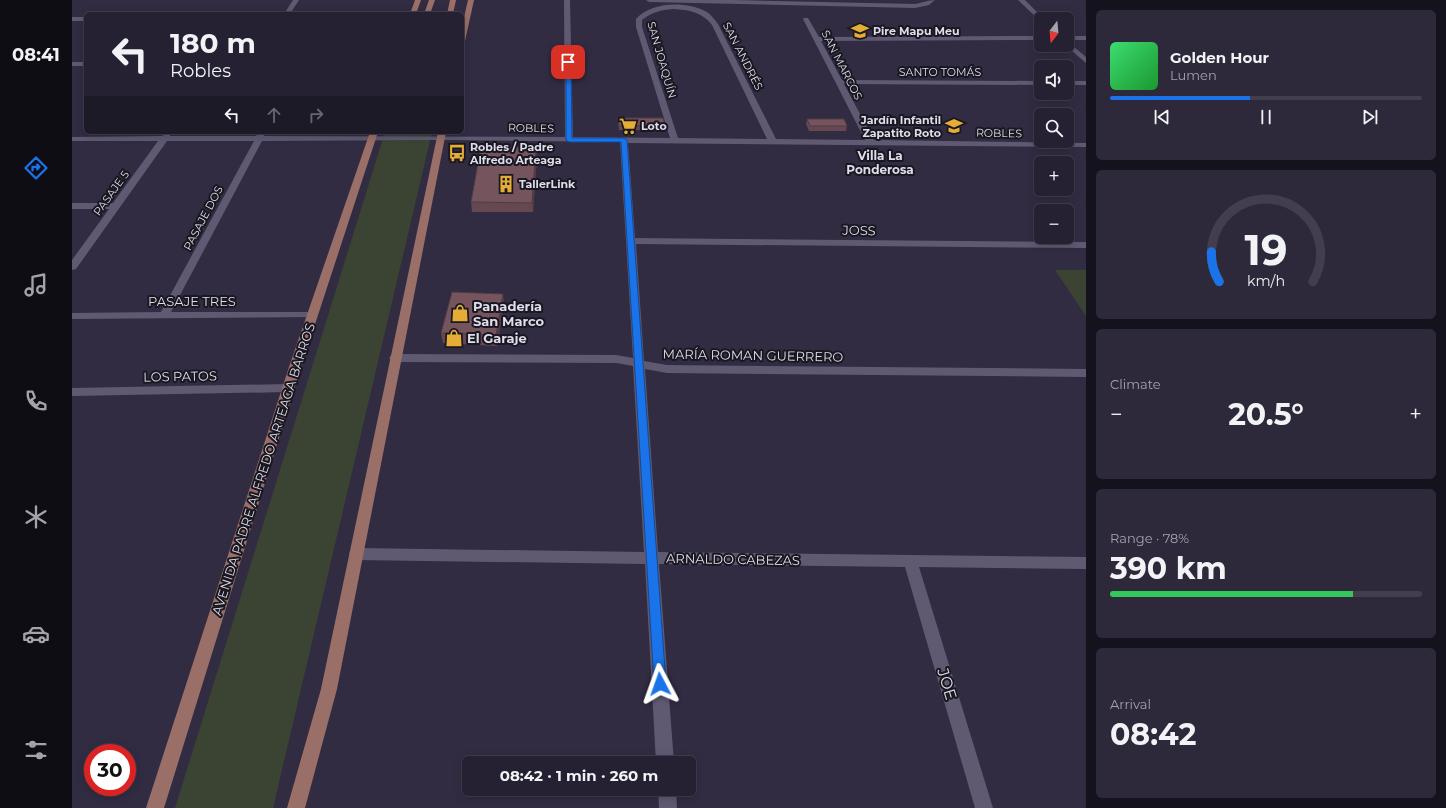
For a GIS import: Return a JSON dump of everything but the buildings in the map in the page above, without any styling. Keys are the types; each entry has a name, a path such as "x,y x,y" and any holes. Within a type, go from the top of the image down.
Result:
{"main road":[{"path":"414,12 418,0"},
{"path":"428,12 432,0"},
{"path":"450,12 453,0"},
{"path":"464,32 471,0"},
{"name":"AVENIDA PADRE ALFREDO ARTEAGA BARROS","path":"155,808 288,388 373,135"},
{"path":"296,808 329,689 395,358 442,135"}],"street":[{"path":"288,12 296,0"},
{"path":"567,0 569,140"},
{"path":"649,0 915,6 927,4 932,0"},
{"path":"1021,0 1034,12"},
{"name":"SAN JOAQUÍN","path":"671,7 644,13 639,19 640,27 675,141"},
{"name":"SAN ANDRÉS","path":"671,7 693,10 710,17 715,24 773,142"},
{"path":"72,19 84,19"},
{"name":"SAN MARCOS","path":"806,19 871,143"},
{"path":"816,39 1034,38"},
{"path":"1074,38 1086,38"},
{"path":"1074,49 1086,60"},
{"path":"74,66 84,64"},
{"name":"SANTO TOMÁS","path":"838,82 1034,83"},
{"path":"1074,83 1086,83"},
{"path":"94,139 98,134"},
{"name":"ROBLES","path":"72,139 166,135 442,135 569,140 1086,145"},
{"name":"PASAJE 5","path":"72,267 166,135"},
{"name":"PASAJE DOS","path":"164,316 261,135"},
{"path":"624,140 665,756"},
{"path":"72,206 116,206"},
{"name":"JOSS","path":"631,241 1086,245"},
{"name":"PASAJE TRES","path":"72,316 312,315"},
{"name":"MARÍA ROMAN GUERRERO","path":"395,358 616,359 667,369 1086,374"},
{"name":"LOS PATOS","path":"72,392 288,388"},
{"name":"ARNALDO CABEZAS","path":"356,554 1086,563"},
{"name":"JOE","path":"910,561 984,808"},
{"path":"667,796 668,808"}],"green space":[{"path":"384,134 432,134 273,808 175,808"},
{"path":"1055,270 1086,270 1086,316"}],"place":[{"name":"Pire Mapu Meu","path":"860,31"},
{"name":"Loto","path":"628,126"},
{"name":"Jardín Infantil Zapatito Roto","path":"954,126"},
{"name":"Robles / Padre Alfredo Arteaga","path":"457,153"},
{"name":"TallerLink","path":"506,184"},
{"name":"Panadería San Marco","path":"460,313"},
{"name":"El Garaje","path":"454,338"}],"district":[{"name":"Villa La Ponderosa","path":"880,162"}],"route":[{"path":"568,62 569,140 624,140 660,684"}]}
